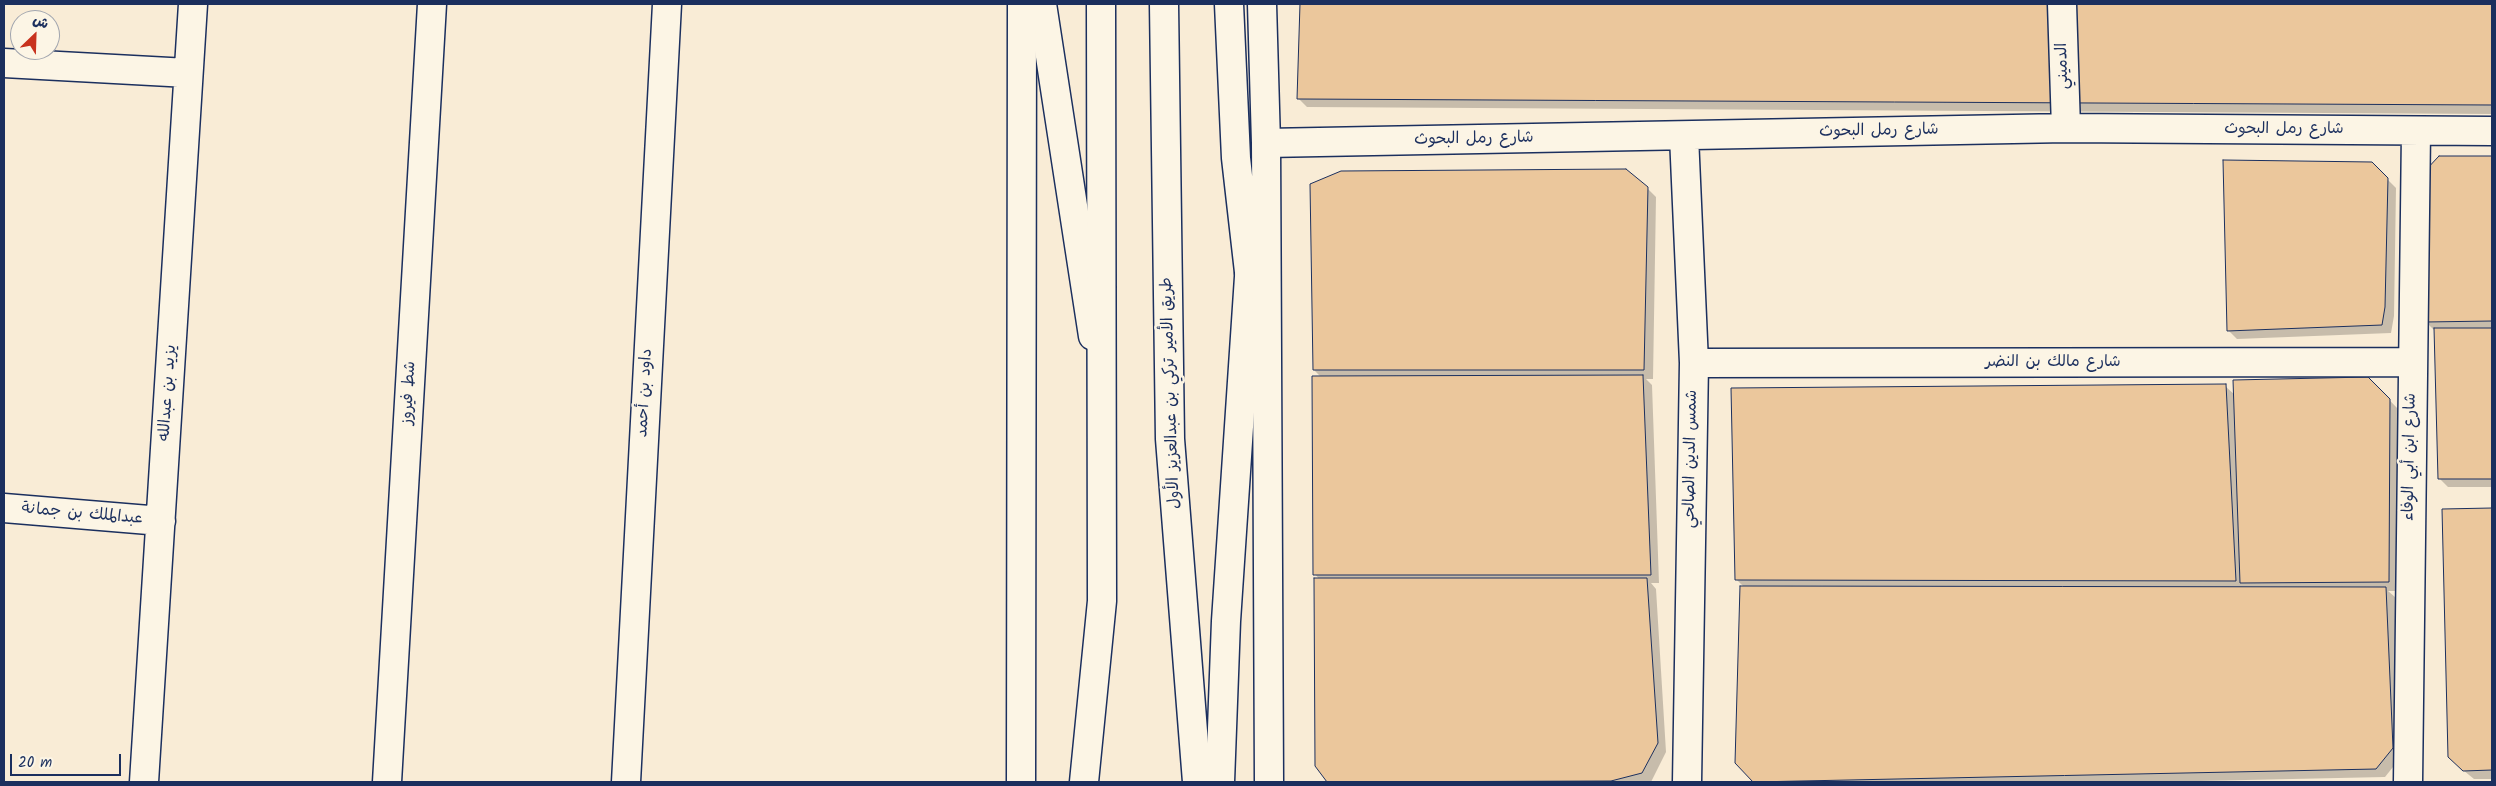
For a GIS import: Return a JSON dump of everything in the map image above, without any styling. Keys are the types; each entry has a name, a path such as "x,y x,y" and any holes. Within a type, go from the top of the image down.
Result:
{"street":[{"name":"يزيد بن عبدالله","path":"144,782 193,4"},
{"name":"شط فيروز","path":"387,782 432,4"},
{"name":"داود بن أحمد","path":"626,782 667,4"},
{"path":"1021,782 1022,4"},
{"path":"1042,4 1102,394"},
{"path":"1084,782 1102,601 1101,4"},
{"name":"طريق الأمير تركي بن عبدالعزيز الأول","path":"1164,4 1170,439 1197,782"},
{"path":"1229,4 1236,158 1249,272"},
{"path":"1262,4 1266,143 1269,782"},
{"name":"الدميني","path":"2062,4 2066,128"},
{"path":"4,63 188,73"},
{"name":"شارع رمل البحوث","path":"1266,143 2066,128 2492,131"},
{"name":"شارع ابن أبي الوفاء","path":"2408,782 2416,131"},
{"name":"شمس الدين الصالحي","path":"1684,136 1694,363 1687,782"},
{"path":"1220,782 1226,621 1253,214 1266,143"},
{"name":"شارع مالك بن النضر","path":"1694,363 2412,362"},
{"name":"عبدالملك بن جمانة","path":"4,508 161,521"}],"building":[{"path":"1300,4 2492,4 2492,105 1297,99"},
{"path":"2439,156 2492,156 2492,321 2425,322 2424,172"},
{"path":"2223,160 2372,162 2388,178 2385,307 2382,325 2227,331"},
{"path":"1626,169 1648,187 1644,370 1313,370 1310,184 1341,171"},
{"path":"2434,328 2492,328 2492,479 2438,479"},
{"path":"1643,375 1651,575 1313,575 1312,376"},
{"path":"2368,377 2390,399 2389,582 2240,583 2233,380"},
{"path":"2226,384 2236,581 1735,580 1731,388"},
{"path":"2492,508 2492,770 2463,771 2448,757 2442,509"},
{"path":"1314,578 1647,578 1658,743 1642,773 1611,781 1327,782 1315,766"},
{"path":"1740,586 2386,587 2393,748 2376,769 1753,782 1735,763"}]}
